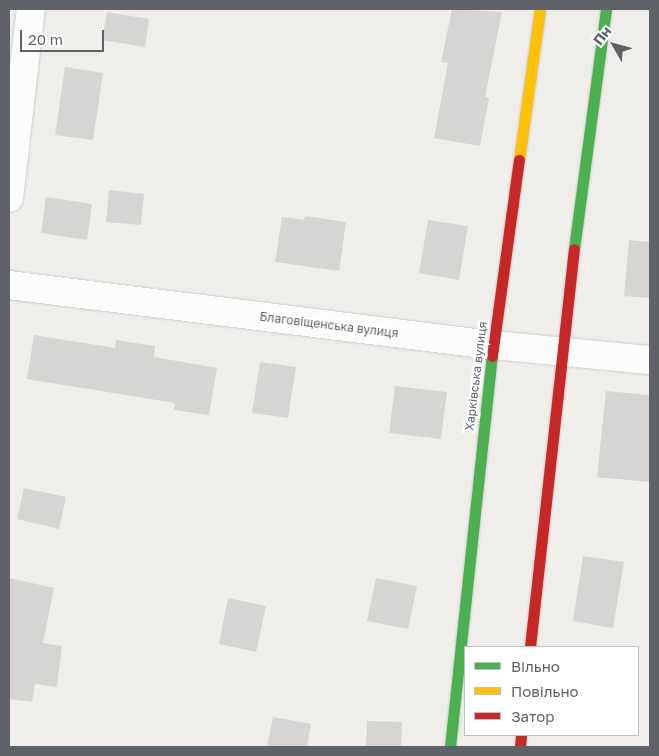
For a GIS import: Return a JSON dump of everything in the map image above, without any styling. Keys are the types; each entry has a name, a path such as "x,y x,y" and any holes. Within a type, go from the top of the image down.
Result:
{"street":[{"path":"9,198 31,9"},
{"name":"Харківська вулиця","path":"450,747 493,345 540,9"},
{"path":"530,646 561,350 606,9"},
{"name":"Благовіщенська вулиця","path":"9,285 493,345 650,360"}],"building":[{"path":"452,9 502,12 485,97 489,98 480,146 434,138 448,63 441,62"},
{"path":"107,12 149,19 145,47 102,40"},
{"path":"65,67 103,73 93,140 55,135"},
{"path":"109,190 144,194 141,225 106,222"},
{"path":"46,197 92,204 87,240 41,233"},
{"path":"305,216 346,222 339,271 275,262 282,217 304,220"},
{"path":"428,220 468,226 459,280 419,273"},
{"path":"629,240 650,242 650,298 624,296"},
{"path":"34,335 115,348 116,340 155,346 154,357 217,368 209,415 174,410 175,403 27,379"},
{"path":"260,362 296,367 288,418 252,413"},
{"path":"395,386 447,392 441,439 389,433"},
{"path":"606,391 650,395 650,482 597,477"},
{"path":"24,488 66,497 59,529 17,519"},
{"path":"583,556 624,562 613,628 573,621"},
{"path":"9,578 54,588 43,643 62,646 57,687 35,684 32,702 9,699"},
{"path":"376,578 417,586 408,629 367,621"},
{"path":"228,598 266,606 256,652 219,644"},
{"path":"273,717 311,724 307,747 267,747"},
{"path":"367,721 402,722 401,747 366,747"}],"traffic: fast":[{"path":"574,249 606,9"},
{"path":"450,747 492,356"}],"traffic: slow":[{"path":"519,160 540,9"}],"traffic: jam":[{"path":"492,356 519,160"},
{"path":"530,646 574,249"},
{"path":"520,747 521,736"}]}
